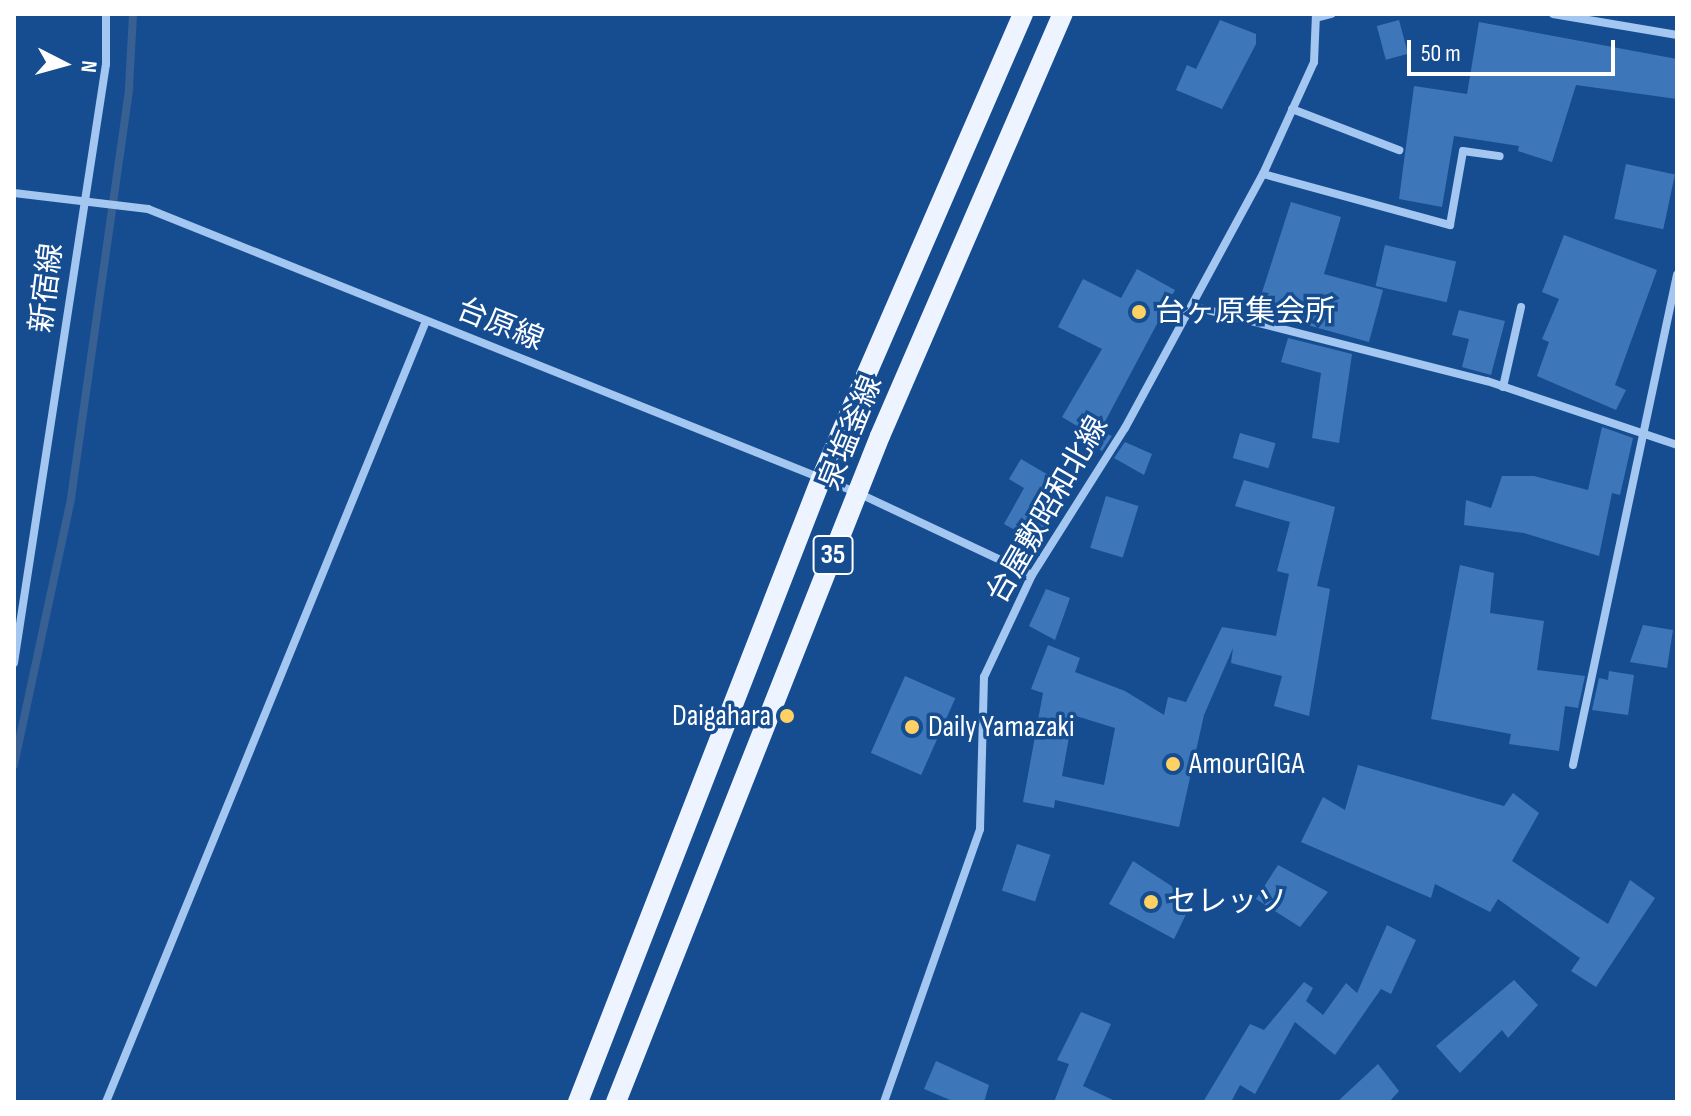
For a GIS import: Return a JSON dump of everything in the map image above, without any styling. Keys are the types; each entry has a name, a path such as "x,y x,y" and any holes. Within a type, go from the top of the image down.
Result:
{"main road":[{"name":"泉塩釜線","path":"578,1102 821,479 1023,14"},
{"name":"泉塩釜線","path":"616,1102 858,493 1063,14"}],"street":[{"name":"新宿線","path":"14,663 56,413 81,197 106,64 106,14"},
{"path":"1316,16 1331,14"},
{"path":"1553,14 1677,35"},
{"name":"台屋敷昭和北線","path":"884,1102 966,881 980,829 984,677 1032,575 1192,306 1263,174 1314,62 1316,16"},
{"path":"1292,109 1399,150"},
{"path":"1263,174 1450,225 1463,151 1500,156"},
{"name":"台原線","path":"14,193 81,197 148,209 858,493 1032,575"},
{"path":"1573,765 1677,275"},
{"path":"1192,306 1503,387 1644,431 1677,445"},
{"path":"1503,387 1521,307"},
{"path":"106,1102 426,321"}],"building":[{"path":"1220,20 1256,34 1256,44 1222,109 1176,90 1187,65 1196,69"},
{"path":"1399,20 1408,54 1386,60 1377,26"},
{"path":"1479,22 1677,59 1677,99 1576,85 1552,162 1518,151 1519,146 1454,136 1442,207 1399,199 1414,86 1467,94"},
{"path":"1626,164 1675,174 1663,229 1614,219"},
{"path":"1291,202 1341,217 1324,274 1383,290 1369,342 1256,311"},
{"path":"1564,235 1657,270 1615,385 1626,390 1616,410 1537,376 1549,342 1542,339 1559,299 1542,292"},
{"path":"1385,245 1456,261 1447,302 1376,286"},
{"path":"1137,269 1175,290 1100,431 1112,436 1102,451 1073,433 1077,426 1062,417 1102,349 1058,327 1083,279 1121,298"},
{"path":"1459,310 1505,321 1491,375 1462,367 1469,339 1452,335"},
{"path":"1288,338 1352,354 1339,443 1312,438 1321,373 1281,362"},
{"path":"1602,427 1633,438 1620,495 1612,493 1599,556 1524,533 1464,525 1466,500 1491,508 1502,476 1534,476 1588,490"},
{"path":"1240,433 1276,443 1268,468 1233,458"},
{"path":"1125,442 1152,454 1144,475 1114,458"},
{"path":"1021,459 1057,480 1044,502 1057,509 1038,543 1004,524 1024,488 1009,479"},
{"path":"1244,480 1335,507 1317,586 1330,589 1309,716 1274,706 1282,676 1231,663 1233,648 1204,715 1179,827 1055,800 1054,808 1023,802 1043,693 1031,689 1048,645 1080,658 1075,672 1125,691 1164,715 1168,697 1186,702 1222,627 1276,636 1289,574 1277,571 1290,522 1235,506","holes":["1073,715 1115,728 1104,785 1062,776"]},
{"path":"1106,496 1139,506 1123,558 1090,548"},
{"path":"1460,565 1494,573 1490,613 1544,621 1537,670 1585,676 1578,708 1565,706 1559,751 1509,744 1511,734 1431,719"},
{"path":"1046,589 1070,598 1055,640 1029,626"},
{"path":"1643,625 1673,630 1667,668 1630,662"},
{"path":"1609,671 1634,675 1628,715 1592,710 1599,678 1608,680"},
{"path":"905,676 955,698 921,775 871,753"},
{"path":"1358,765 1504,806 1513,793 1539,813 1512,861 1608,924 1630,880 1655,898 1596,987 1571,971 1580,958 1498,899 1490,912 1435,884 1431,898 1301,842 1323,797 1345,810"},
{"path":"1017,844 1050,855 1035,901 1002,891"},
{"name":"セレッソ","path":"1133,861 1193,900 1174,939 1109,904"},
{"path":"1278,865 1328,892 1300,927 1256,899"},
{"path":"1387,925 1416,940 1391,994 1381,989 1335,1055 1295,1022 1255,1094 1240,1085 1231,1102 1203,1102 1250,1024 1264,1030 1304,982 1313,988 1306,1001 1323,1015 1346,983 1357,993"},
{"path":"1514,980 1538,1005 1508,1038 1502,1030 1460,1073 1436,1046"},
{"path":"1081,1012 1111,1024 1083,1086 1117,1102 1054,1102 1069,1064 1057,1060"},
{"path":"936,1061 989,1085 984,1102 955,1102 924,1089"},
{"path":"1378,1064 1399,1091 1389,1102 1337,1102"}],"waterway":[{"path":"14,765 71,498 129,88 133,14"}],"place":[{"name":"台ヶ原集会所","path":"1139,312"},
{"name":"Daigahara","path":"787,716"},
{"name":"Daily Yamazaki","path":"912,727"},
{"name":"AmourGIGA","path":"1173,764"},
{"name":"セレッソ","path":"1151,902"}]}
